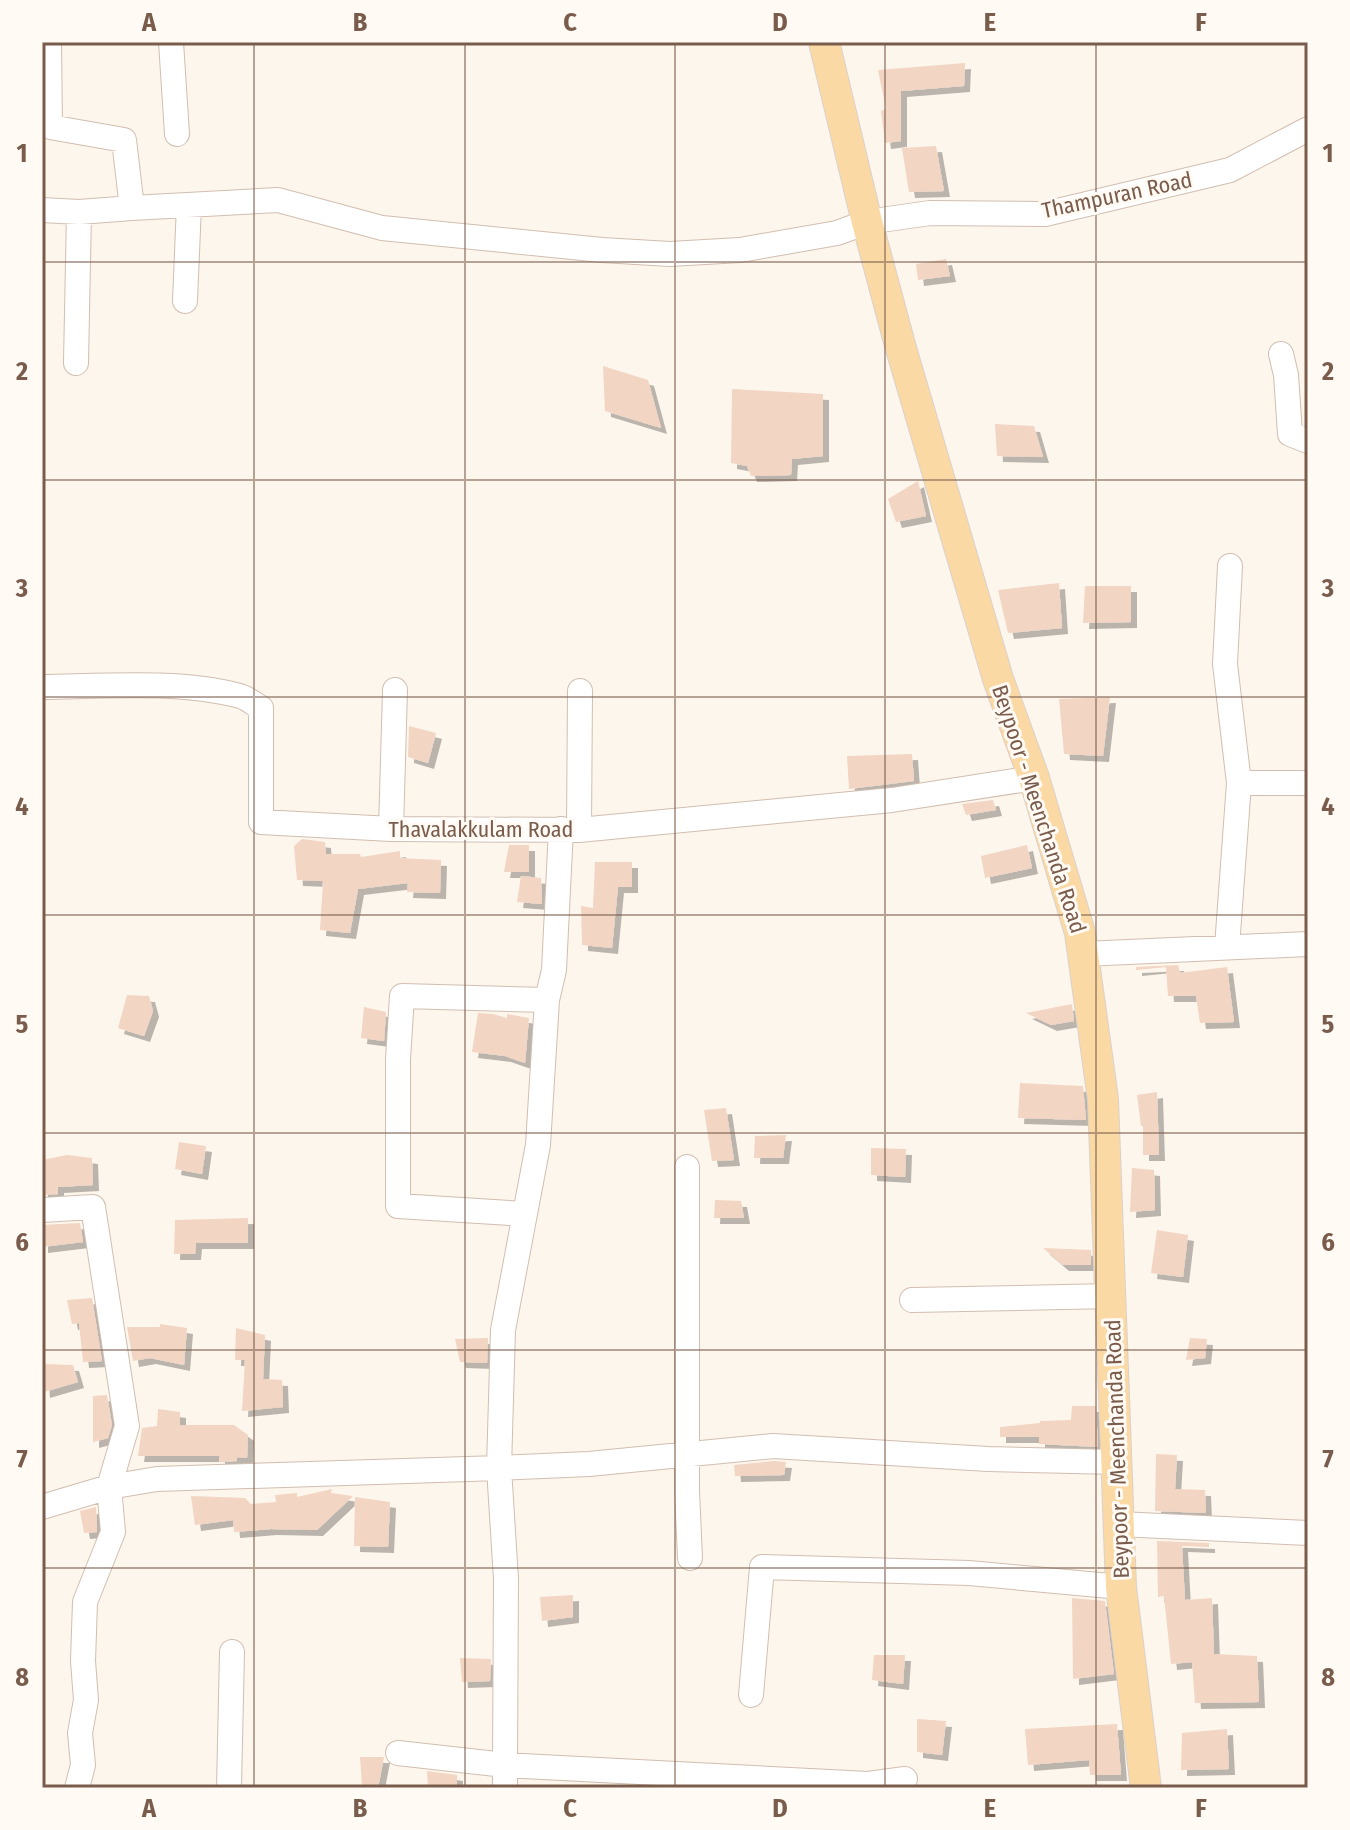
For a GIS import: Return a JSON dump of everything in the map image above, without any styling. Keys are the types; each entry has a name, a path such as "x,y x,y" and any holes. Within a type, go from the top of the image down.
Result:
{"main road":[{"name":"Beypoor - Meenchanda Road","path":"824,42 900,345 998,679 1034,778 1084,954 1103,1099 1121,1587 1146,1788"}],"street":[{"path":"49,42 50,127 124,140 132,208"},
{"path":"171,42 177,134"},
{"name":"Thampuran Road","path":"42,210 79,212 278,200 382,228 602,250 670,254 740,250 837,233 867,222 930,213 1045,214 1230,170 1308,129"},
{"path":"185,301 189,205"},
{"path":"76,363 79,212"},
{"path":"1281,354 1286,375 1290,434 1308,441"},
{"path":"1227,947 1239,783 1225,664 1230,566"},
{"name":"Thavalakkulam Road","path":"42,687 129,686 199,690 243,697 261,708 261,822 391,829 570,830 892,800 1034,778"},
{"path":"391,829 395,690"},
{"path":"505,1776 506,1579 499,1468 503,1330 538,1145 547,1000 554,970 570,830 580,691"},
{"path":"1239,783 1308,783"},
{"path":"1084,954 1308,944"},
{"path":"525,1214 398,1206 398,1059 402,996 547,1000"},
{"path":"687,1167 690,1558"},
{"path":"42,1210 93,1207 127,1426 109,1487 113,1532 85,1602 83,1661 86,1700 80,1733 83,1765 77,1788"},
{"path":"912,1300 1112,1296"},
{"path":"42,1507 109,1487 157,1479 499,1468 773,1446 988,1459 1117,1462"},
{"path":"1119,1524 1308,1533"},
{"path":"751,1695 762,1567 969,1573 1121,1587"},
{"path":"229,1788 232,1652"},
{"path":"398,1753 505,1776 868,1784 905,1779"}],"building":[{"path":"965,63 964,86 901,91 901,141 885,143 881,111 886,109 878,70"},
{"path":"936,146 944,191 909,192 902,148"},
{"path":"946,259 950,276 918,280 916,264"},
{"path":"603,366 648,380 661,428 605,411"},
{"path":"732,389 823,394 823,456 792,459 791,475 751,476 747,466 731,463"},
{"path":"995,424 1034,426 1043,457 997,456"},
{"path":"918,481 926,516 896,522 888,499"},
{"path":"1059,583 1062,628 1008,633 998,590"},
{"path":"1085,586 1131,586 1131,622 1083,623"},
{"path":"1110,697 1103,756 1064,754 1059,699"},
{"path":"409,726 436,733 428,763 408,757"},
{"path":"912,754 914,781 849,789 847,756"},
{"path":"993,800 996,810 966,815 962,804"},
{"path":"302,839 325,842 326,854 360,854 361,857 400,851 400,858 441,860 440,893 407,892 408,883 358,889 350,933 320,930 323,881 297,880 294,846"},
{"path":"509,845 529,845 529,872 504,872"},
{"path":"1027,845 1032,868 985,878 981,856"},
{"path":"595,862 632,862 632,887 618,887 612,948 582,945 581,906 593,908"},
{"path":"521,876 541,878 542,904 517,902"},
{"path":"1178,965 1180,973 1227,967 1234,1022 1200,1023 1196,996 1168,996 1166,967 1136,970 1136,967"},
{"path":"127,995 149,996 153,1011 144,1036 118,1028"},
{"path":"1072,1004 1074,1021 1051,1025 1026,1013"},
{"path":"364,1007 386,1012 384,1041 361,1038"},
{"path":"478,1013 529,1018 525,1063 505,1056 472,1052"},
{"path":"1020,1083 1083,1086 1086,1120 1018,1118"},
{"path":"1157,1092 1159,1155 1143,1155 1143,1126 1137,1095"},
{"path":"726,1108 734,1160 712,1161 704,1110"},
{"path":"786,1135 783,1158 754,1158 755,1136"},
{"path":"179,1142 206,1146 202,1174 175,1169"},
{"path":"871,1148 906,1149 905,1177 871,1175"},
{"path":"67,1155 92,1158 93,1185 58,1187 58,1194 42,1195 42,1160"},
{"path":"1132,1168 1154,1170 1155,1210 1130,1212"},
{"path":"715,1200 741,1201 744,1218 714,1218"},
{"path":"248,1218 248,1243 196,1243 195,1254 174,1254 175,1220"},
{"path":"80,1223 83,1242 42,1247 42,1225"},
{"path":"1157,1230 1188,1235 1183,1277 1151,1273"},
{"path":"1043,1248 1091,1250 1091,1265 1063,1265"},
{"path":"92,1298 102,1361 83,1362 79,1323 72,1324 67,1300"},
{"path":"160,1324 187,1328 184,1365 150,1358 133,1361 127,1327 160,1327"},
{"path":"236,1328 265,1335 263,1379 282,1380 283,1407 242,1411 245,1360 235,1360"},
{"path":"488,1338 487,1363 460,1362 455,1339"},
{"path":"1190,1338 1207,1339 1205,1358 1186,1360"},
{"path":"42,1364 73,1365 78,1382 44,1392"},
{"path":"107,1395 112,1425 108,1438 93,1442 93,1396"},
{"path":"1072,1406 1096,1406 1098,1447 1039,1444 1039,1437 1000,1437 1000,1427 1071,1420"},
{"path":"158,1409 180,1412 180,1425 234,1425 248,1435 247,1458 237,1457 237,1461 219,1462 219,1456 138,1456 142,1428 157,1426"},
{"path":"1156,1454 1177,1455 1175,1489 1205,1490 1206,1513 1155,1511"},
{"path":"786,1462 784,1475 735,1476 734,1465"},
{"path":"332,1489 331,1493 353,1496 317,1530 234,1532 233,1520 195,1525 191,1496 245,1498 251,1504 276,1502 275,1495 297,1493 297,1497"},
{"path":"355,1497 390,1502 388,1547 354,1546"},
{"path":"96,1507 97,1532 84,1533 80,1511"},
{"path":"1157,1541 1209,1543 1209,1547 1182,1546 1185,1600 1212,1598 1214,1654 1257,1656 1259,1702 1195,1703 1192,1662 1171,1664 1164,1596 1158,1597"},
{"path":"573,1595 573,1617 542,1621 540,1597"},
{"path":"1072,1598 1105,1601 1114,1674 1073,1679"},
{"path":"874,1655 905,1655 903,1684 872,1680"},
{"path":"460,1658 491,1659 490,1681 462,1682"},
{"path":"917,1719 946,1721 942,1755 917,1752"},
{"path":"1117,1724 1121,1775 1090,1775 1089,1760 1028,1765 1025,1729"},
{"path":"1227,1729 1229,1769 1181,1770 1182,1733"},
{"path":"360,1757 384,1757 378,1788 362,1786"},
{"path":"427,1771 457,1775 457,1788 428,1788"}]}
